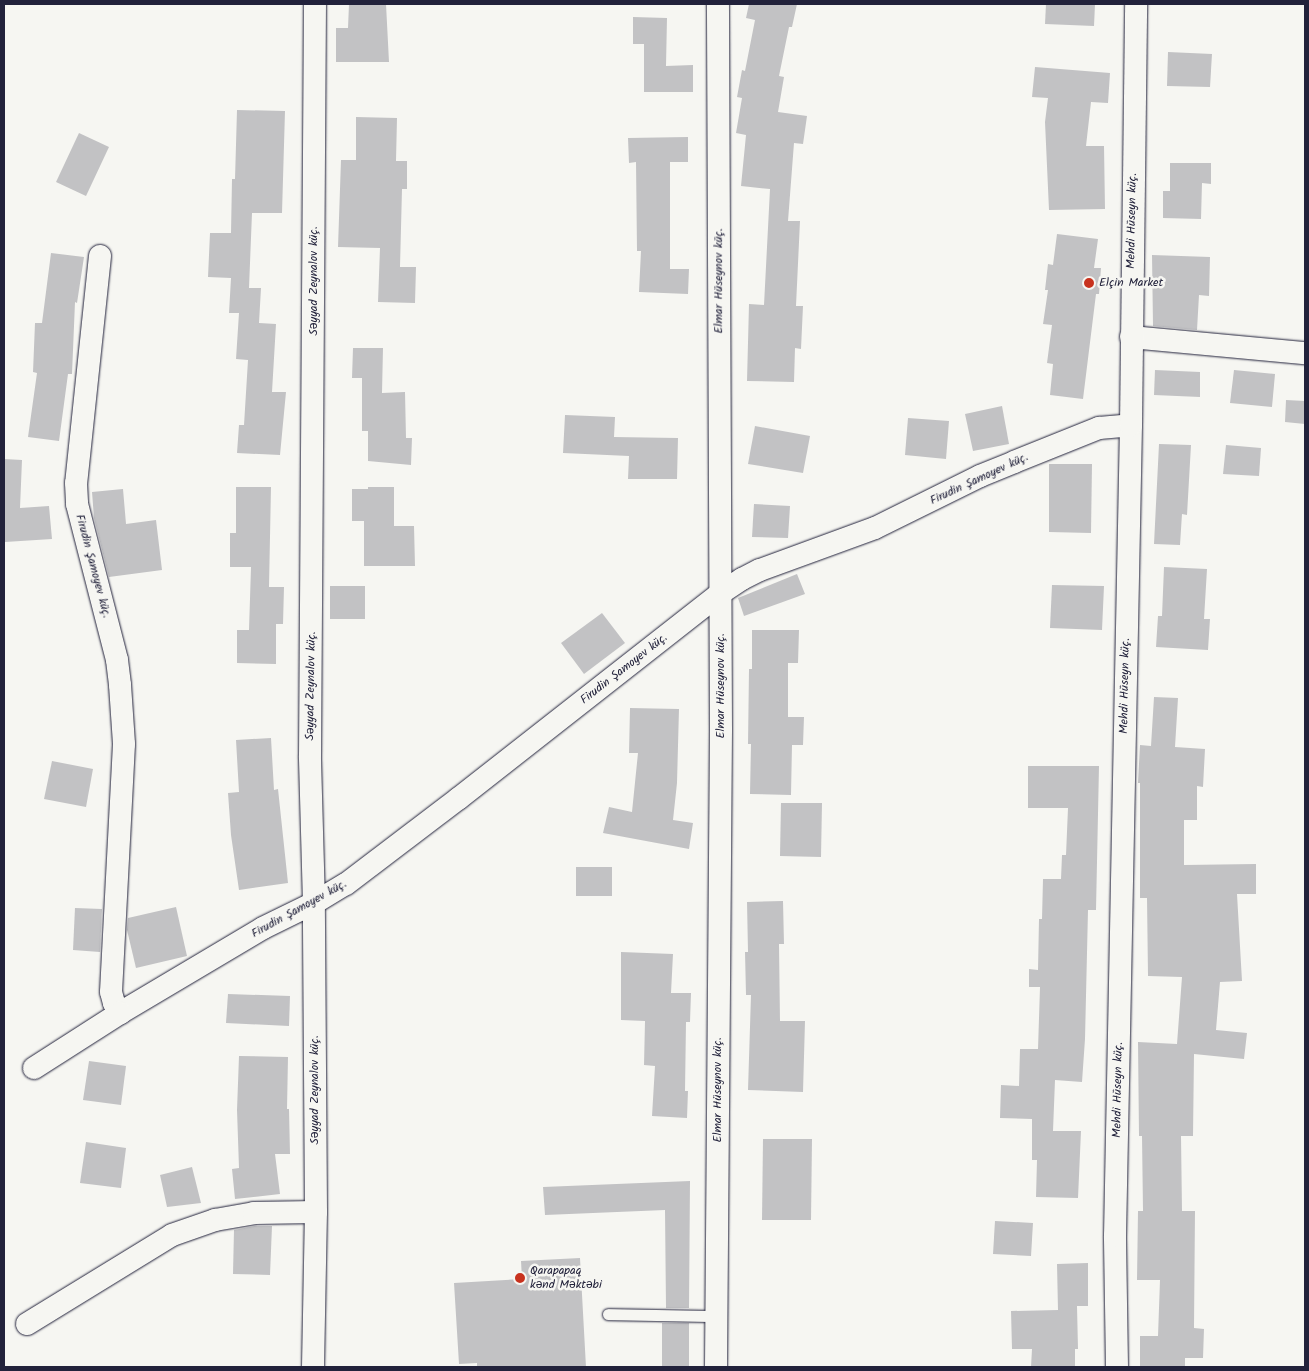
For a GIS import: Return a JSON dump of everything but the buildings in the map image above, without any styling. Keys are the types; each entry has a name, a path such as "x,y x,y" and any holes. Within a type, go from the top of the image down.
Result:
{"street":[{"name":"Səyyad Zeynalov küç.","path":"313,1367 316,1212 314,903 310,756 315,4"},
{"name":"Elmar Hüseynov küç.","path":"716,1367 721,593 718,4"},
{"name":"Mehdi Hüseyn küç.","path":"1117,1367 1115,1236 1131,425 1136,4"},
{"name":"Firudin Şamoyev küç.","path":"100,256 76,483 77,504 117,660 120,685 124,744 111,992 114,1003 120,1013 263,928 314,903 346,884 721,593 760,570 875,528 1006,465 1099,428 1131,425"},
{"path":"1131,338 1305,353"},
{"path":"34,1068 120,1013"},
{"path":"27,1324 172,1235 215,1220 254,1213 316,1212"}],"lane":[{"path":"608,1314 716,1316"}],"place":[{"name":"Elçin Market","path":"1089,283"},
{"name":"Qarapapaq kənd Məktəbi","path":"520,1278"}]}
